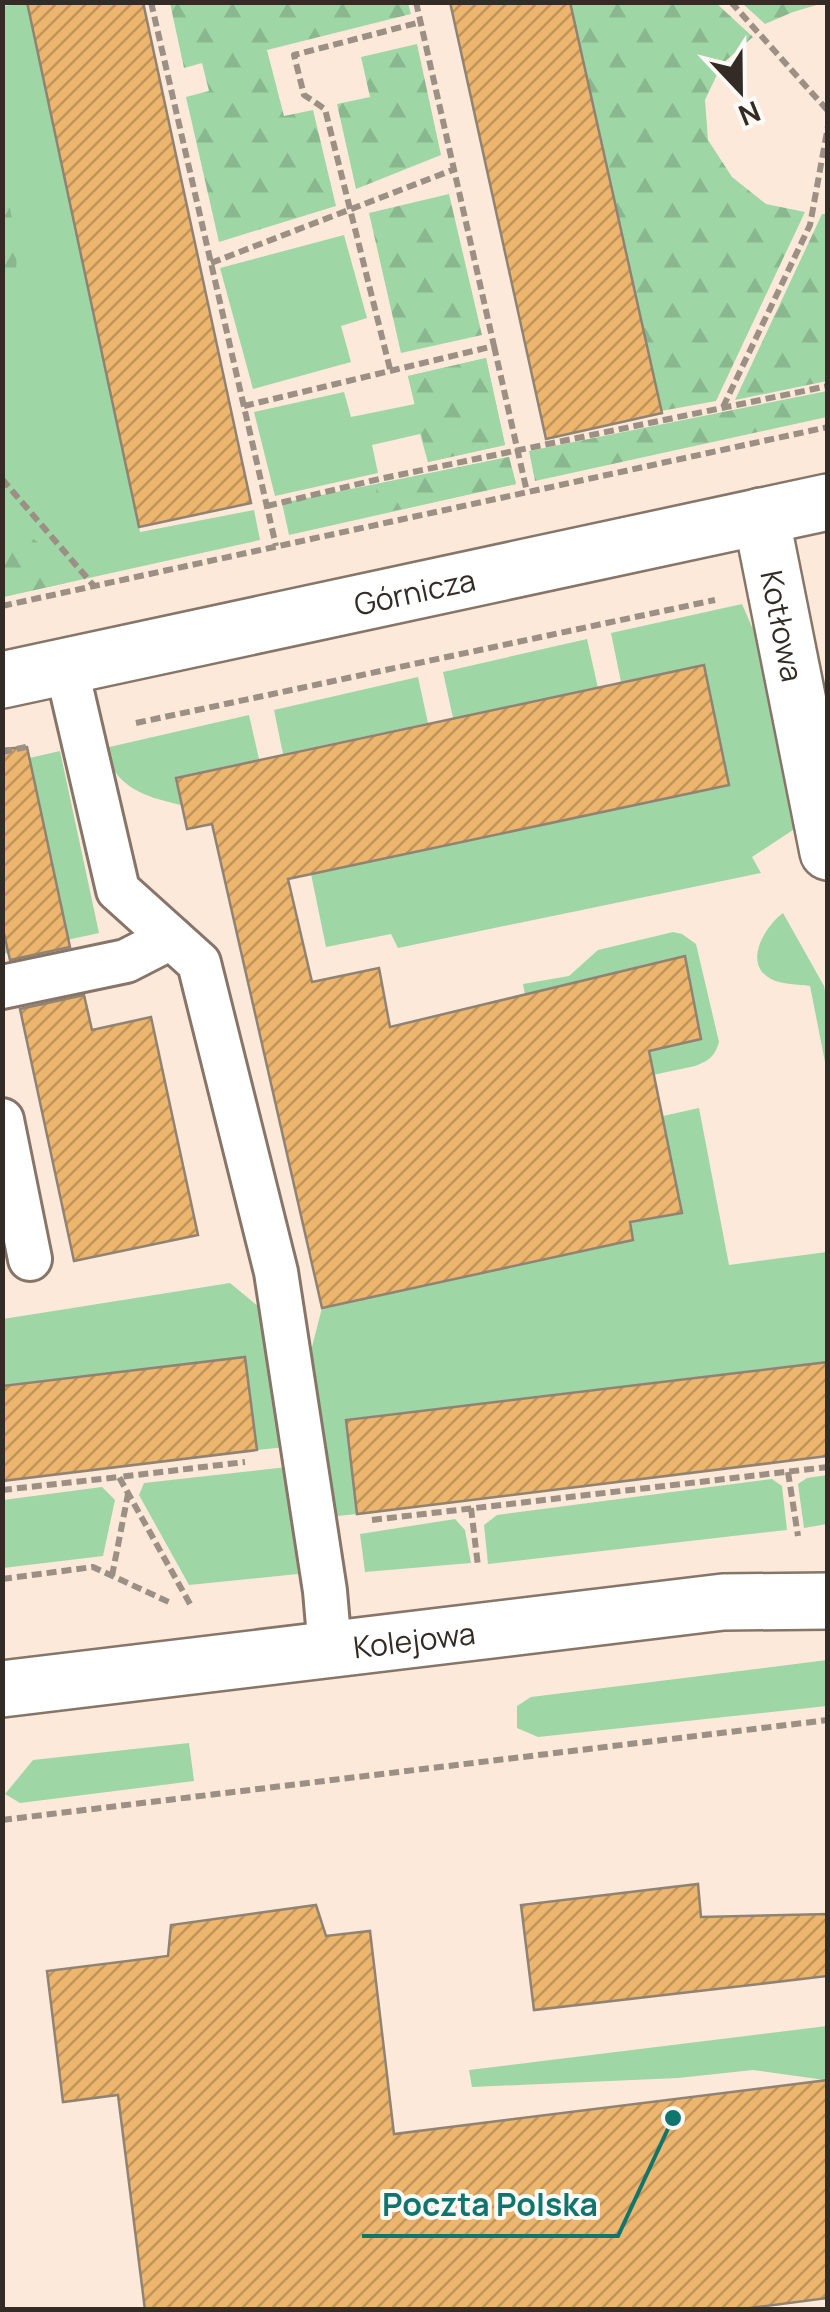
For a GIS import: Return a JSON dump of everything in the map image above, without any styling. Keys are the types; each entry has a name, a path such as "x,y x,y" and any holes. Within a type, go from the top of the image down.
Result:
{"street":[{"name":"Górnicza","path":"2,680 828,502"},
{"name":"Kotłowa","path":"761,516 828,852"},
{"name":"Kolejowa","path":"2,1690 723,1602 828,1601"}],"lane":[{"path":"66,666 118,890 199,963 276,1272 325,1591 330,1649"},
{"path":"2,987 126,961 171,938"},
{"path":"2,1120 30,1258"}],"path":[{"path":"151,2 276,546"},
{"path":"416,2 527,492"},
{"path":"732,2 828,111"},
{"path":"390,369 325,109 304,95 294,55 421,22"},
{"path":"724,407 810,225 828,126"},
{"path":"211,263 456,169"},
{"path":"244,406 494,346"},
{"path":"266,506 828,386"},
{"path":"2,606 828,428"},
{"path":"2,479 94,586"},
{"path":"2,752 775,587"},
{"path":"2,1490 248,1462"},
{"path":"360,1521 828,1467"},
{"path":"788,1472 798,1536"},
{"path":"119,1476 190,1605"},
{"path":"112,1576 128,1493"},
{"path":"472,1508 479,1572"},
{"path":"2,1820 828,1720"}],"green space":[{"path":"827,2 765,24 742,3"},
{"path":"27,3 140,532 254,510 260,540 3,597 2,6"},
{"path":"170,3 408,3 411,14 267,50 284,116 313,110 336,206 219,242 186,97 209,91 202,63 184,68"},
{"path":"570,3 716,3 753,37 722,64 705,100 708,140 732,177 766,204 805,212 716,401 661,411"},
{"path":"417,44 441,155 356,189 337,104 370,97 361,57"},
{"path":"449,194 482,335 401,353 369,213"},
{"path":"3,201 9,204 14,232 16,274 3,314"},
{"path":"822,214 828,214 827,381 735,400"},
{"path":"344,235 367,318 341,326 351,362 253,389 220,268"},
{"path":"486,358 505,445 428,462 420,434 372,445 378,473 275,496 254,412 344,392 351,417 415,404 408,376"},
{"path":"486,358 505,445 428,462 408,376"},
{"path":"827,391 827,417 535,481 529,451"},
{"path":"509,457 516,484 289,535 282,503"},
{"path":"509,457 516,484 379,514 375,510 377,484"},
{"path":"25,532 51,553 66,583 3,597 3,535"},
{"path":"742,604 752,627 767,617 799,826 752,857 761,873 398,948 391,934 326,947 311,874 728,785 704,665 621,682 611,633"},
{"path":"587,639 598,688 453,718 443,672"},
{"path":"418,677 428,723 283,754 274,710"},
{"path":"249,715 259,759 176,777 181,805 144,794 124,782 109,762 105,748"},
{"path":"60,751 99,933 3,954 2,941 66,926 35,782 3,764"},
{"path":"783,913 824,986 828,1004 827,1072 810,986 775,981 758,964 759,945"},
{"path":"673,932 696,944 719,1042 716,1051 695,1066 601,1086 525,995 523,984 569,976 598,950"},
{"path":"699,1108 729,1265 827,1252 827,1362 662,1382 672,1474 580,1488 568,1395 347,1420 357,1514 327,1517 307,1366 322,1308 633,1240 630,1222 682,1213 663,1116"},
{"path":"230,1283 265,1312 286,1447 257,1450 245,1357 3,1386 3,1319"},
{"path":"287,1467 298,1574 189,1585 139,1495 144,1483"},
{"path":"827,1475 827,1524 804,1528 798,1484 807,1478"},
{"path":"772,1479 782,1486 787,1530 488,1564 484,1525 497,1515"},
{"path":"102,1487 115,1500 103,1556 3,1568 3,1500"},
{"path":"455,1519 465,1530 471,1563 365,1572 360,1534"},
{"path":"827,1660 827,1706 538,1737 517,1728 517,1706 531,1697"},
{"path":"189,1743 194,1781 20,1803 5,1794 33,1760"},
{"path":"827,2026 827,2098 825,2080 753,2070 678,2078 472,2087 469,2070"}],"building":[{"path":"27,2 143,2 251,503 139,527"},
{"path":"450,2 570,2 662,413 546,439"},
{"path":"704,665 729,785 288,879 312,982 379,968 390,1027 685,956 701,1039 649,1051 682,1213 630,1222 633,1240 322,1308 212,824 187,829 176,778"},
{"path":"27,747 70,947 10,960 2,925 2,749"},
{"path":"84,995 92,1030 151,1017 198,1235 74,1261 20,1009"},
{"path":"245,1357 257,1450 2,1481 2,1386"},
{"path":"828,1362 828,1456 357,1514 346,1420"},
{"path":"698,1884 701,1917 828,1914 828,1976 534,2010 521,1905"},
{"path":"316,1905 326,1936 370,1931 394,2134 828,2080 828,2298 734,2310 145,2310 118,2095 63,2102 47,1971 168,1956 171,1925"}],"place":[{"name":"Poczta Polska","path":"673,2118"}]}
